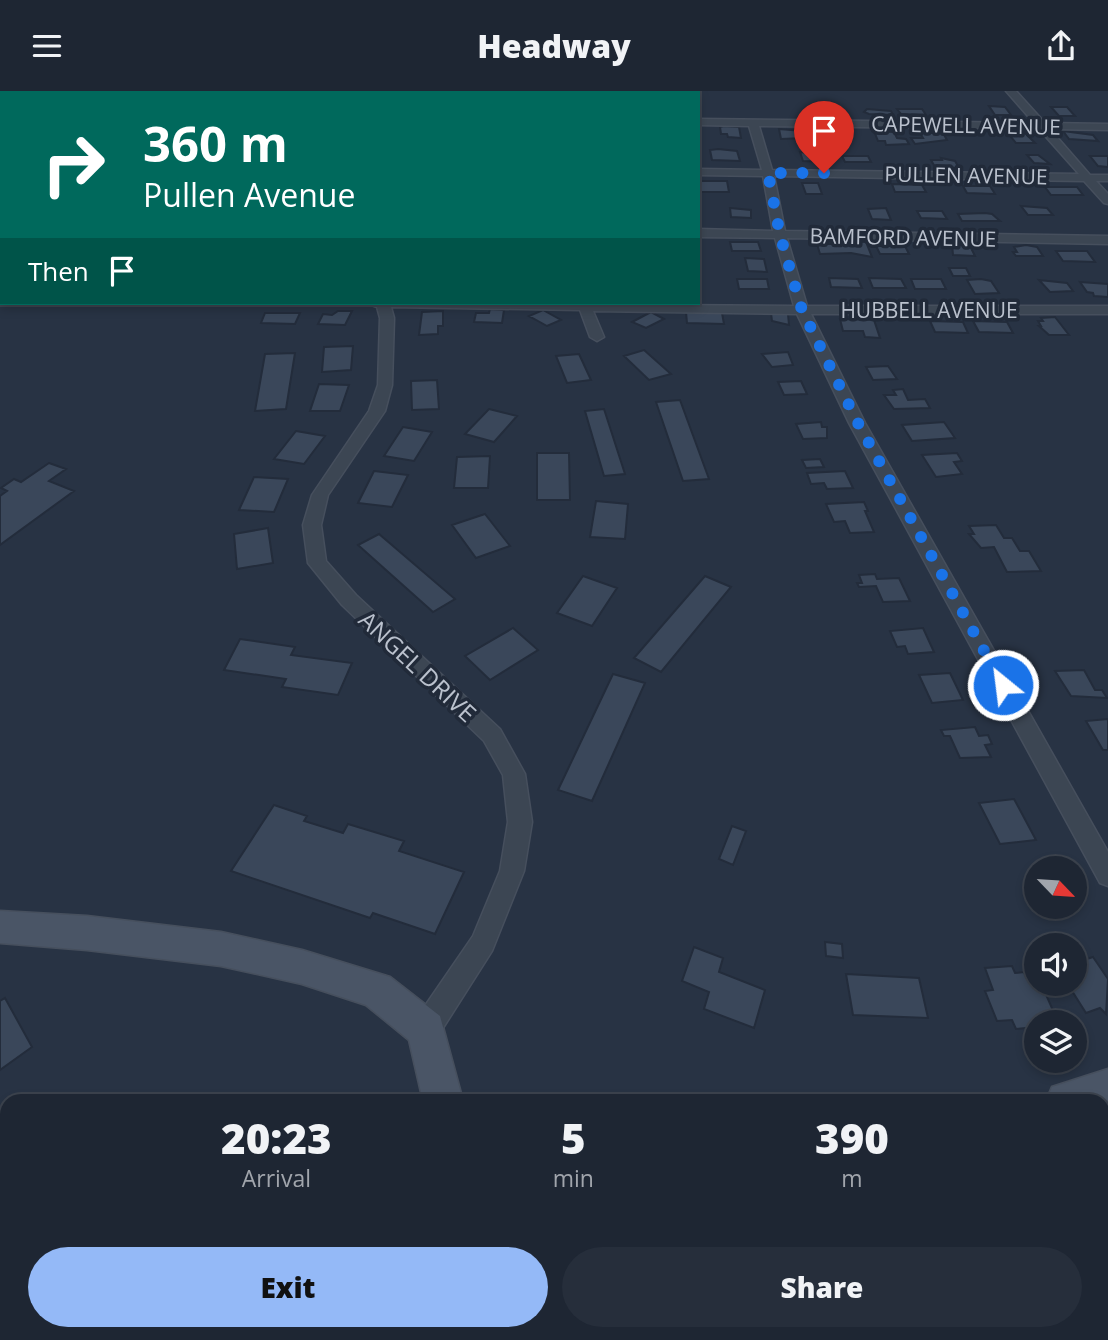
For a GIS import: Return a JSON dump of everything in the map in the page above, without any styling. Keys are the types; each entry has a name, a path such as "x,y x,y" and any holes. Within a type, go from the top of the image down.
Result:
{"street":[{"path":"1011,91 1108,201"},
{"name":"CAPEWELL AVENUE","path":"700,122 1108,127"},
{"path":"753,122 768,173 780,235 802,310 858,423 1108,875"},
{"name":"PULLEN AVENUE","path":"700,172 1108,178"},
{"name":"BAMFORD AVENUE","path":"700,233 1108,240"},
{"name":"ANGEL DRIVE","path":"384,305 387,318 385,385 377,411 320,495 312,525 317,563 349,600 492,735 513,774 520,822 512,871 483,943 426,1030"},
{"path":"584,305 597,337"},
{"name":"HUBBELL AVENUE","path":"584,305 802,310 1108,310"},
{"path":"0,927 221,949 302,967 376,990 426,1030 441,1094"}],"building":[{"path":"989,106 1005,107 1011,115 995,115"},
{"path":"1051,107 1067,107 1075,116 1059,116"},
{"path":"818,108 843,109 845,113 820,113"},
{"path":"867,109 891,111 893,115 869,114 864,112"},
{"path":"897,109 922,109 926,115 901,114"},
{"path":"720,127 739,127 741,138 721,134"},
{"path":"779,129 803,131 805,138 781,139"},
{"path":"817,131 840,131 843,137 819,137"},
{"path":"874,131 894,132 897,138 906,139 909,144 886,145 885,141 878,141"},
{"path":"1063,131 1093,135 1098,141 1069,139"},
{"path":"920,133 943,133 947,140 915,144 911,138 923,138"},
{"path":"1008,133 1025,133 1035,143 1016,143"},
{"path":"710,150 737,151 740,161 712,160"},
{"path":"800,152 825,155 828,162 803,161"},
{"path":"1027,155 1038,155 1050,164 1034,163"},
{"path":"842,156 868,156 871,162 845,162"},
{"path":"1090,156 1108,156 1108,167 1098,166"},
{"path":"941,158 955,161 959,168 935,167 931,160 942,160"},
{"path":"700,181 727,181 729,192 700,192"},
{"path":"802,183 818,183 822,194 806,194"},
{"path":"892,184 922,185 926,192 895,192"},
{"path":"963,186 990,186 995,194 967,193"},
{"path":"1045,187 1077,187 1083,195 1051,195"},
{"path":"1021,206 1047,208 1053,215 1028,215"},
{"path":"730,208 751,210 751,218 731,217"},
{"path":"886,208 891,220 872,219 868,209"},
{"path":"917,211 942,211 947,219 921,218"},
{"path":"958,214 992,214 1000,221 962,221"},
{"path":"843,241 866,242 872,257 851,253 820,254 817,244 844,244"},
{"path":"730,242 758,242 761,251 732,251"},
{"path":"955,242 969,244 975,256 953,255 952,244 956,244"},
{"path":"876,246 905,246 909,254 880,254"},
{"path":"1014,247 1037,247 1043,256 1016,256"},
{"path":"1056,251 1087,251 1095,262 1063,261"},
{"path":"745,258 764,259 767,272 748,271"},
{"path":"949,268 966,268 970,276 953,276"},
{"path":"829,278 858,279 862,288 831,287"},
{"path":"869,278 901,279 906,288 873,288"},
{"path":"737,279 767,279 769,289 739,289"},
{"path":"911,279 941,279 946,289 915,289"},
{"path":"967,280 991,281 999,293 975,294"},
{"path":"1039,280 1067,283 1073,291 1050,292"},
{"path":"1080,282 1108,284 1108,297 1094,296 1093,293 1087,292"},
{"path":"490,309 504,310 502,323 474,322 476,313 489,313"},
{"path":"543,310 561,320 547,326 529,316"},
{"path":"338,311 352,311 345,325 318,324 323,314 332,315"},
{"path":"443,311 443,326 438,326 438,334 419,335 422,312"},
{"path":"651,312 664,319 646,328 632,322"},
{"path":"686,312 722,313 724,324 687,323"},
{"path":"265,313 300,313 295,324 261,323"},
{"path":"771,313 788,314 789,325 772,321"},
{"path":"1055,317 1069,335 1049,335 1039,326 1038,321 1043,321 1041,318"},
{"path":"840,319 874,320 880,338 865,337 863,331 843,331"},
{"path":"930,321 963,322 968,333 935,332"},
{"path":"973,321 1007,322 1013,333 979,332"},
{"path":"353,346 351,370 322,372 324,347"},
{"path":"644,350 671,374 649,380 624,356"},
{"path":"788,352 793,365 772,367 762,354"},
{"path":"295,353 286,409 255,411 265,354"},
{"path":"579,354 591,380 567,383 556,356"},
{"path":"888,366 897,379 873,380 866,367"},
{"path":"437,380 439,409 412,410 411,381"},
{"path":"801,381 807,394 784,395 778,382"},
{"path":"319,384 349,385 340,411 310,411"},
{"path":"903,389 908,400 925,399 930,408 894,409 884,395 896,395 893,390"},
{"path":"680,400 709,479 683,481 656,402"},
{"path":"489,409 517,416 494,442 465,434"},
{"path":"604,409 625,474 604,476 585,411"},
{"path":"821,422 822,427 827,427 827,438 803,439 796,424"},
{"path":"944,422 955,438 912,441 902,425"},
{"path":"403,427 432,432 414,461 384,456"},
{"path":"296,431 325,436 304,464 274,459"},
{"path":"537,453 569,453 570,500 537,500"},
{"path":"957,453 962,461 954,462 962,474 936,477 922,455"},
{"path":"490,456 488,488 454,488 457,457"},
{"path":"820,459 824,467 806,468 802,460"},
{"path":"49,463 66,469 49,481 74,491 0,545 0,496 7,491 1,488 14,479 21,482"},
{"path":"374,471 408,475 392,507 358,503"},
{"path":"845,471 853,488 827,489 824,483 811,484 807,473"},
{"path":"254,477 288,479 274,512 239,510"},
{"path":"596,501 628,504 625,539 590,537"},
{"path":"864,502 874,532 850,533 845,521 834,522 826,504"},
{"path":"485,514 510,546 476,558 452,525"},
{"path":"996,525 1004,538 1012,538 1020,551 1029,551 1041,571 1007,572 994,547 981,548 969,534 974,534 969,526"},
{"path":"268,528 273,563 237,569 234,534"},
{"path":"379,534 455,599 433,612 358,545"},
{"path":"875,574 877,579 899,578 910,601 883,602 876,586 859,587 857,583 862,583 859,575"},
{"path":"583,576 617,588 592,626 557,613"},
{"path":"705,576 731,587 661,672 634,658"},
{"path":"513,628 538,650 490,680 465,656"},
{"path":"923,628 934,652 908,654 905,646 897,647 890,631"},
{"path":"240,639 295,647 291,655 352,663 338,695 282,687 286,679 224,670"},
{"path":"1084,670 1095,690 1102,690 1107,698 1071,696 1055,671"},
{"path":"950,673 963,700 932,703 919,675"},
{"path":"613,674 645,683 592,801 558,790"},
{"path":"1108,719 1108,750 1103,750 1086,721"},
{"path":"975,727 979,736 988,735 992,744 985,745 991,757 960,758 950,736 944,736 941,730"},
{"path":"1014,799 1036,840 1000,844 979,803"},
{"path":"274,805 307,816 304,821 343,833 348,824 404,841 399,851 464,872 435,934 373,913 370,918 231,871"},
{"path":"732,826 746,831 733,865 719,859"},
{"path":"825,942 842,944 843,958 826,956"},
{"path":"694,947 723,958 719,972 765,990 754,1028 704,1009 709,992 682,981"},
{"path":"1093,957 1108,979 1106,1014 1100,1008 1087,1013 1075,996 1087,996 1087,959"},
{"path":"1012,966 1015,973 1024,972 1024,996 1047,996 1053,1010 1024,1010 1024,1028 1016,1029 1012,1020 997,1021 985,991 993,990 985,968"},
{"path":"846,974 919,978 928,1018 853,1015"},
{"path":"5,998 32,1047 0,1070 0,1001"}],"route":[{"path":"824,173 768,173 780,235 802,310 858,423 1003,685"}]}
